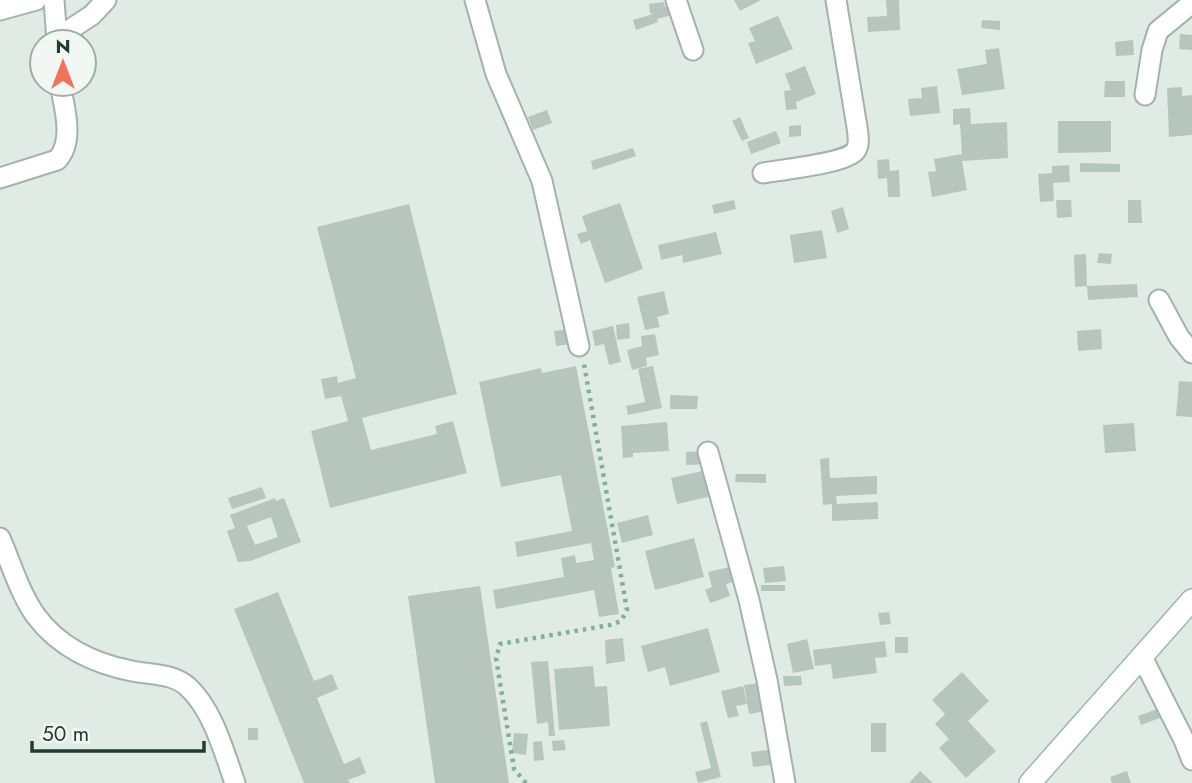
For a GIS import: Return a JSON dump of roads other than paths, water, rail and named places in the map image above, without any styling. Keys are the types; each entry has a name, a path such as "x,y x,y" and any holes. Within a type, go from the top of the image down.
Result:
{"main road":[{"path":"1030,783 1192,600"}],"street":[{"path":"0,10 36,0"},
{"path":"54,0 56,28"},
{"path":"74,28 92,15 106,0"},
{"path":"475,0 496,74 542,181 579,346"},
{"path":"676,0 693,50"},
{"path":"763,173 832,161 848,157 856,151 857,127 836,0"},
{"path":"1145,95 1158,31 1192,3"},
{"path":"0,178 57,160 62,155 65,149 66,124 62,98"},
{"path":"1158,300 1179,337 1192,353"},
{"path":"708,453 749,600 767,680 785,783"},
{"path":"0,538 36,616 59,640 99,663 163,675 187,686 208,717 236,783"},
{"path":"1142,657 1190,749"}]}
